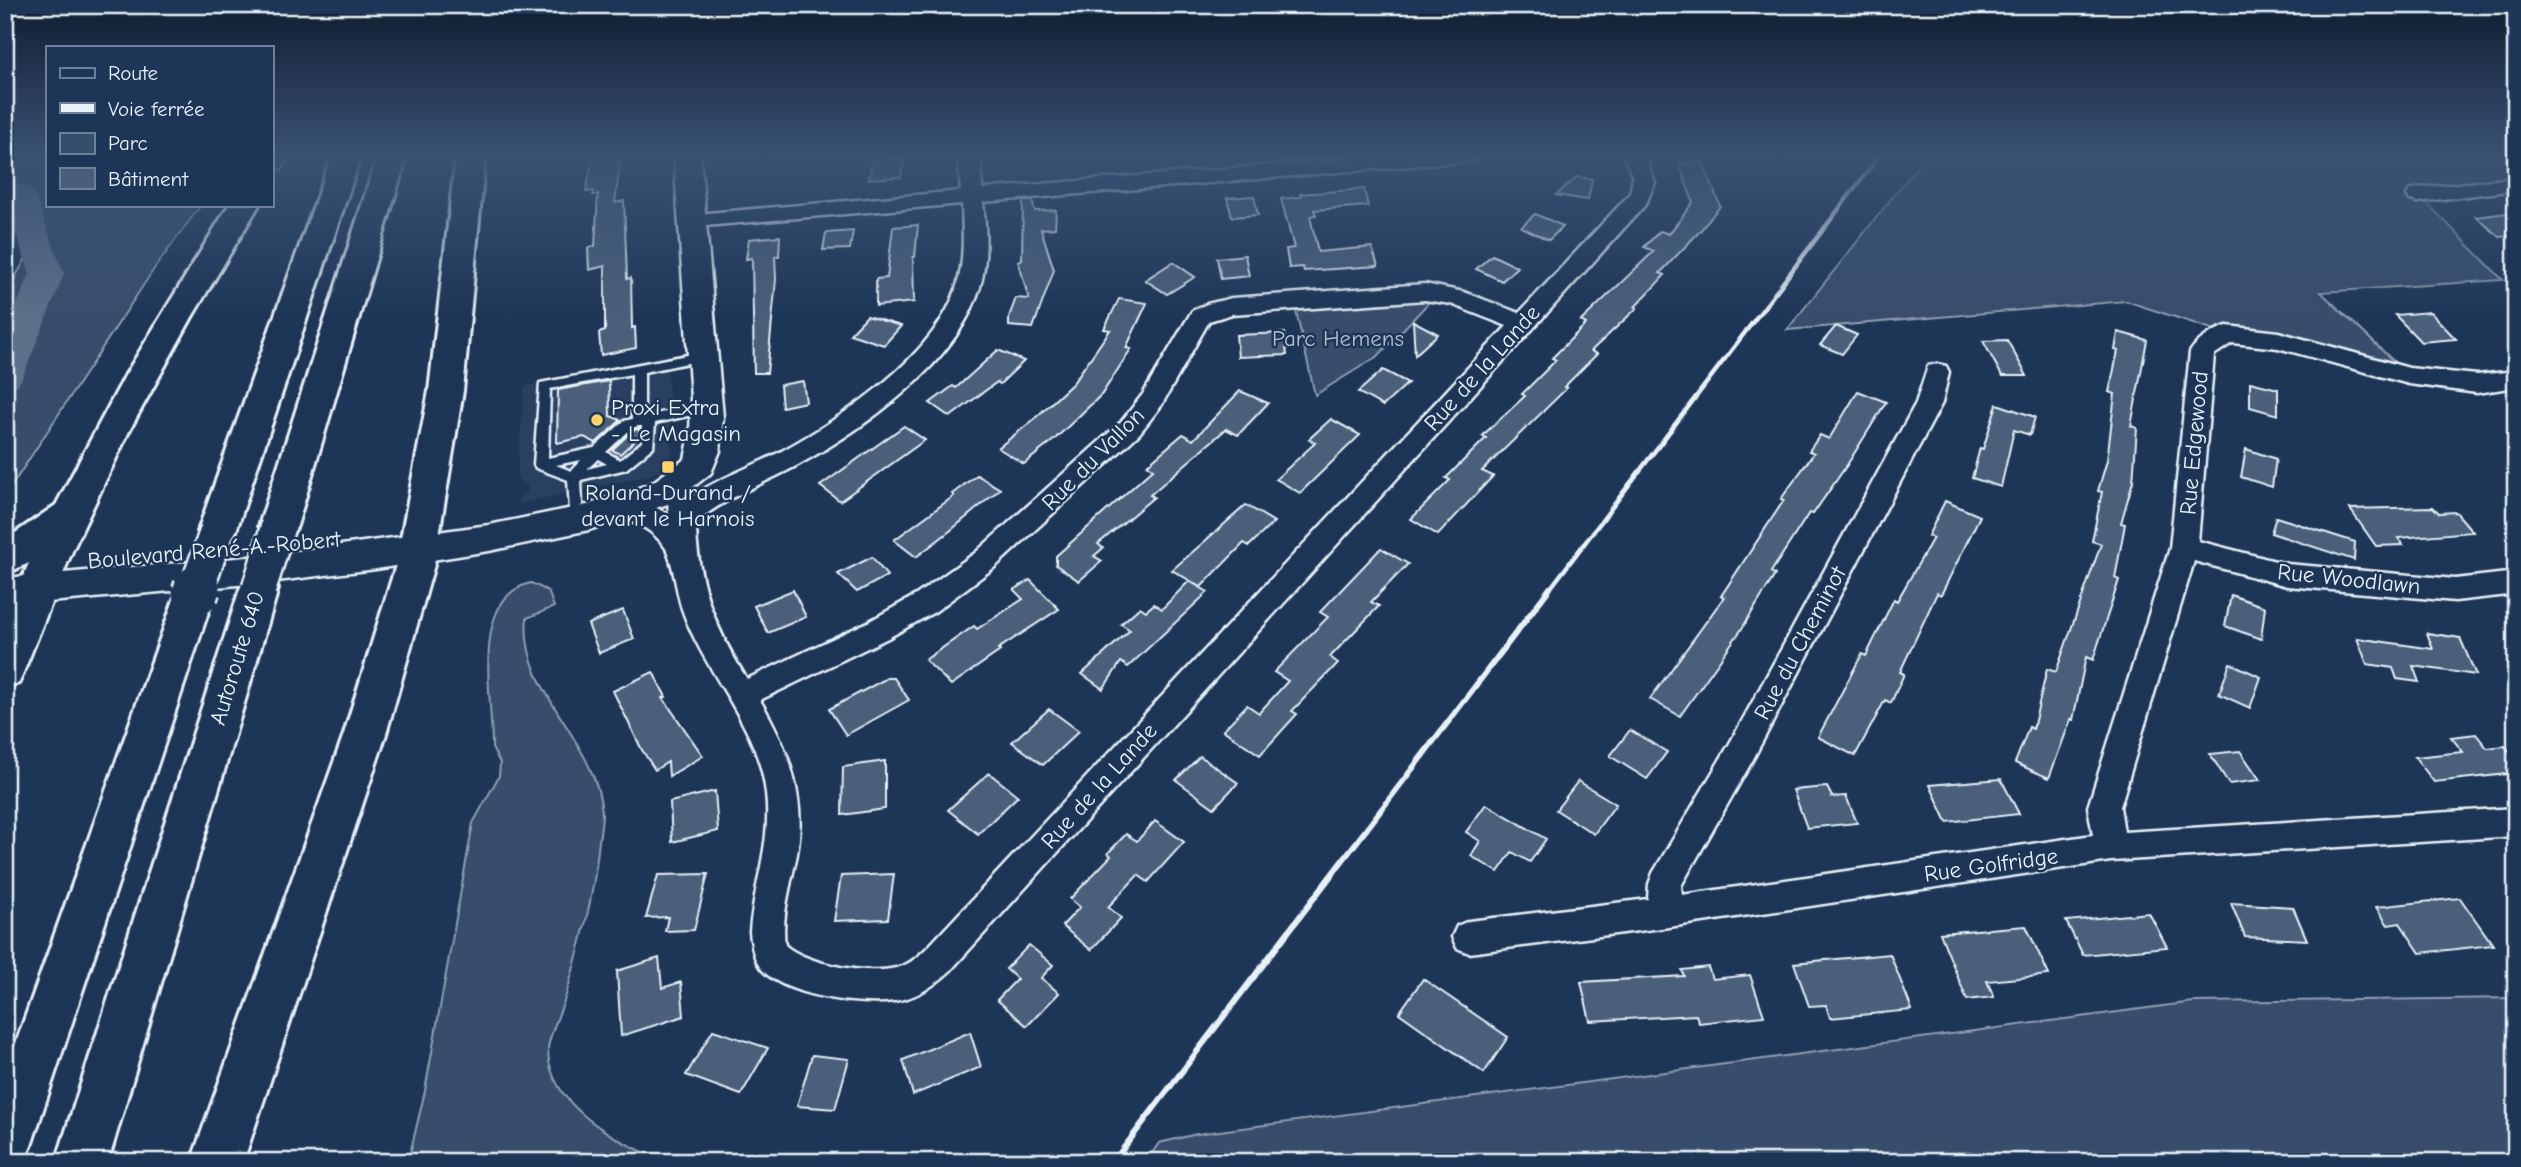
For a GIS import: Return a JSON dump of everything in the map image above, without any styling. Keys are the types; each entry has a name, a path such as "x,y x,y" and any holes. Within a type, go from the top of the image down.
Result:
{"highway":[{"path":"8,651 24,580 72,512 147,364 241,209"},
{"path":"5,1146 327,209"},
{"name":"Autoroute 640","path":"82,1162 376,209"},
{"path":"217,1162 365,734 420,541 446,391 465,209"},
{"path":"5,561 72,512"}],"street":[{"path":"666,495 703,455 707,408 691,209"},
{"path":"692,220 810,209"},
{"path":"420,541 484,524 575,491 618,496 707,498 798,454 908,373 942,338 960,312 971,279 972,209"},
{"name":"Rue de la Lande","path":"666,495 702,626 767,738 781,788 782,841 767,935 773,956 792,971 811,977 884,985 908,981 924,972 942,956 1628,209"},
{"name":"Rue du Vallon","path":"743,694 856,642 901,617 947,589 995,552 1129,428 1152,400 1193,325 1205,313 1232,306 1425,292 1456,297 1522,323"},
{"name":"Rue Edgewood","path":"2111,847 2104,807 2184,548 2202,352 2227,334 2278,340 2409,376 2477,384 2516,379"},
{"name":"Rue du Cheminot","path":"1669,912 1665,901 1665,884 1741,752 1929,403 1937,372"},
{"path":"420,541 666,495 761,472"},
{"name":"Rue de la Lande","path":"666,495 656,518 666,526 682,550"},
{"name":"Boulevard René-A.-Robert","path":"24,580 372,558 420,541"},
{"name":"Rue Woodlawn","path":"2184,548 2287,575 2455,590 2516,583"},
{"name":"Rue Golfridge","path":"1469,937 1669,912 2111,847 2516,822"}],"lane":[{"path":"541,465 544,386 703,356"},
{"path":"575,491 621,466 648,444 638,369"},
{"path":"575,491 595,452 628,424 707,408"},
{"path":"541,465 595,452 621,466"},
{"path":"541,465 575,491"}],"shaded area":[{"path":"667,358 672,457 663,469 650,475 518,504 519,498 527,493 528,484 519,481 517,476 524,389 527,386"}],"green space":[{"path":"11,209 198,209 154,269 5,496 5,296 39,234"},
{"path":"1883,209 2433,209 2503,280 2321,292 2409,376 2227,334 2126,301 1787,330"},
{"name":"Parc Hemens","path":"1433,298 1378,356 1315,395 1295,307"},
{"path":"531,583 548,591 554,607 527,618 528,644 535,669 546,693 587,762 597,787 602,813 596,869 585,923 566,995 549,1044 551,1068 567,1099 594,1124 646,1153 682,1162 408,1162 425,1091 473,823 499,776 500,763 492,748 488,678 492,628 499,608 512,592"},
{"path":"2516,998 2516,1162 1146,1162 1159,1143 1197,1134 2193,1002"}],"building":[{"path":"597,209 624,209 627,279 631,278 632,328 635,327 636,348 601,355 599,333 605,331 605,266 589,270 588,248 595,246"},
{"path":"1023,209 1056,210 1055,228 1041,229 1054,270 1033,328 1009,326 1009,317 1016,298 1029,299 1018,261 1022,260"},
{"path":"1230,209 1257,209 1258,215 1232,217"},
{"path":"1284,209 1321,209 1314,210 1316,215 1310,216 1318,252 1372,247 1378,266 1304,271 1303,267 1289,268 1286,249 1294,248"},
{"path":"1687,209 1717,209 1660,273 1665,275 1635,307 1637,308 1591,351 1597,354 1564,387 1567,388 1482,471 1493,476 1438,535 1411,519 1450,480 1446,478 1486,438 1482,436 1525,396 1522,394 1556,360 1552,358 1586,324 1581,321 1654,251 1644,247 1660,231 1669,234"},
{"path":"2507,213 2516,221 2516,235 2500,237 2476,217"},
{"path":"1535,214 1563,226 1549,240 1521,227"},
{"path":"918,225 913,257 914,302 876,306 876,279 887,278 893,227"},
{"path":"853,231 850,249 823,250 826,233"},
{"path":"780,236 779,256 775,256 776,279 767,373 754,373 752,258 746,259 749,239"},
{"path":"1245,255 1249,276 1221,279 1217,258"},
{"path":"1492,255 1517,267 1502,281 1476,269"},
{"path":"1173,262 1195,277 1167,294 1145,280"},
{"path":"1119,299 1147,303 1126,348 1131,349 1102,394 1024,464 998,448 1073,383 1110,330 1104,329"},
{"path":"2430,312 2456,339 2421,342 2395,315"},
{"path":"867,316 901,326 884,345 850,334"},
{"path":"1413,321 1438,334 1415,355"},
{"path":"1836,326 1857,335 1842,354 1820,345"},
{"path":"2118,332 2147,340 2131,426 2137,428 2133,481 2121,523 2125,524 2115,578 2119,580 2093,660 2086,657 2073,720 2071,719 2049,778 2015,763 2029,727 2033,729 2047,669 2056,672 2101,544 2092,541 2102,492 2098,491 2107,460 2115,394 2109,392 2118,351 2115,350"},
{"path":"1284,333 1287,355 1238,357 1236,335"},
{"path":"2007,340 2027,376 2002,376 1983,341"},
{"path":"998,350 1024,361 1000,384 997,382 950,417 930,403 953,386 956,388"},
{"path":"1383,370 1408,383 1383,406 1358,392"},
{"path":"609,381 610,416 621,420 596,443 584,437 557,443 558,390"},
{"path":"803,381 806,402 782,407 780,385"},
{"path":"2250,382 2278,389 2278,415 2250,407"},
{"path":"1240,391 1268,403 1238,435 1226,429 1150,495 1154,497 1098,544 1103,548 1094,556 1102,561 1079,581 1056,565 1056,556 1153,469 1147,465 1183,434 1193,440"},
{"path":"1858,391 1886,402 1847,465 1813,514 1809,513 1771,572 1775,575 1741,630 1680,716 1650,699 1724,597 1721,596 1784,500 1781,499 1814,453 1809,451 1820,435 1829,439"},
{"path":"1997,404 2035,417 2030,435 2014,430 2001,487 1972,478"},
{"path":"1331,419 1360,435 1300,493 1276,479 1315,443 1309,439"},
{"path":"904,426 925,440 840,501 820,486"},
{"path":"639,429 639,437 620,454 612,450 633,430"},
{"path":"2246,449 2276,459 2272,487 2241,477"},
{"path":"977,475 1000,489 950,531 916,557 894,540 954,496 952,494"},
{"path":"1945,501 1980,516 1941,595 1937,593 1900,672 1904,674 1891,703 1885,700 1855,756 1818,737 1862,654 1866,656 1894,599 1897,601 1933,538 1928,536"},
{"path":"1246,505 1274,522 1249,546 1244,543 1201,587 1172,570"},
{"path":"2433,507 2439,513 2456,512 2473,532 2398,538 2403,545 2376,546 2350,509"},
{"path":"2276,517 2355,542 2354,560 2271,533"},
{"path":"1381,548 1408,564 1371,602 1379,606 1330,657 1338,663 1292,711 1297,714 1260,755 1223,730 1247,705 1259,713 1288,681 1274,672 1328,617 1320,612"},
{"path":"872,557 887,576 857,592 838,574"},
{"path":"1030,580 1059,609 998,649 1000,651 951,685 925,660 974,626 977,629 1023,599 1014,590"},
{"path":"1189,581 1208,592 1128,667 1121,662 1103,689 1082,674 1130,630 1121,624 1140,607 1146,611 1154,604 1162,609"},
{"path":"793,590 806,617 768,633 754,606"},
{"path":"2231,595 2265,607 2261,639 2225,626"},
{"path":"623,610 634,639 599,653 588,624"},
{"path":"2427,633 2460,638 2476,675 2413,666 2419,682 2397,679 2393,668 2367,664 2357,638 2433,649"},
{"path":"2230,663 2261,677 2250,708 2219,694"},
{"path":"653,672 666,697 663,698 703,756 669,776 668,762 655,770 613,691"},
{"path":"887,678 894,678 909,700 846,735 829,709"},
{"path":"1049,709 1079,731 1043,765 1012,742"},
{"path":"1630,730 1667,752 1647,779 1610,756"},
{"path":"2476,734 2487,748 2505,746 2516,759 2516,773 2434,782 2415,757 2463,752 2451,737"},
{"path":"2240,751 2260,780 2229,784 2210,754"},
{"path":"1200,756 1238,783 1214,808 1176,780"},
{"path":"885,761 885,809 842,815 843,767"},
{"path":"989,773 1018,796 978,834 948,810"},
{"path":"2001,779 2019,814 1947,822 1930,785"},
{"path":"1578,781 1616,804 1594,834 1556,810"},
{"path":"1827,787 1832,797 1846,796 1857,823 1807,828 1793,790"},
{"path":"715,791 718,831 672,842 670,802"},
{"path":"1486,804 1546,839 1530,862 1512,852 1498,872 1471,856 1480,841 1466,832"},
{"path":"1155,821 1184,842 1148,882 1138,875 1108,907 1121,918 1091,950 1062,926 1080,907 1070,899 1111,856 1108,853 1126,834 1137,841"},
{"path":"708,874 694,930 665,931 668,917 646,918 658,875"},
{"path":"894,874 888,919 834,921 841,876"},
{"path":"2460,898 2493,945 2420,953 2400,923 2388,925 2376,907"},
{"path":"2231,903 2293,907 2307,940 2245,937"},
{"path":"2149,913 2167,947 2083,955 2066,921"},
{"path":"2026,926 2049,975 1987,981 1994,997 1967,1000 1940,933"},
{"path":"1029,945 1053,965 1041,978 1059,993 1027,1026 997,1000 1017,979 1006,969"},
{"path":"1890,954 1912,1010 1830,1018 1826,1005 1809,1006 1794,963"},
{"path":"659,958 662,988 681,982 684,1016 621,1036 617,971"},
{"path":"1708,967 1712,979 1750,975 1764,1016 1699,1023 1696,1015 1590,1021 1581,982 1684,976 1682,970"},
{"path":"1423,979 1508,1037 1484,1073 1399,1013"},
{"path":"713,1030 768,1048 741,1095 686,1075"},
{"path":"970,1032 981,1067 913,1095 903,1060"},
{"path":"812,1055 849,1059 835,1109 797,1106"}],"waterway":[{"path":"5,376 47,274 24,209"}],"railway":[{"path":"1549,590 1839,209"},
{"path":"1113,1162 1550,588"}],"place":[{"name":"Proxi Extra - Le Magasin","path":"597,420"},
{"name":"Roland-Durand / devant le Harnois","path":"668,467"}]}
